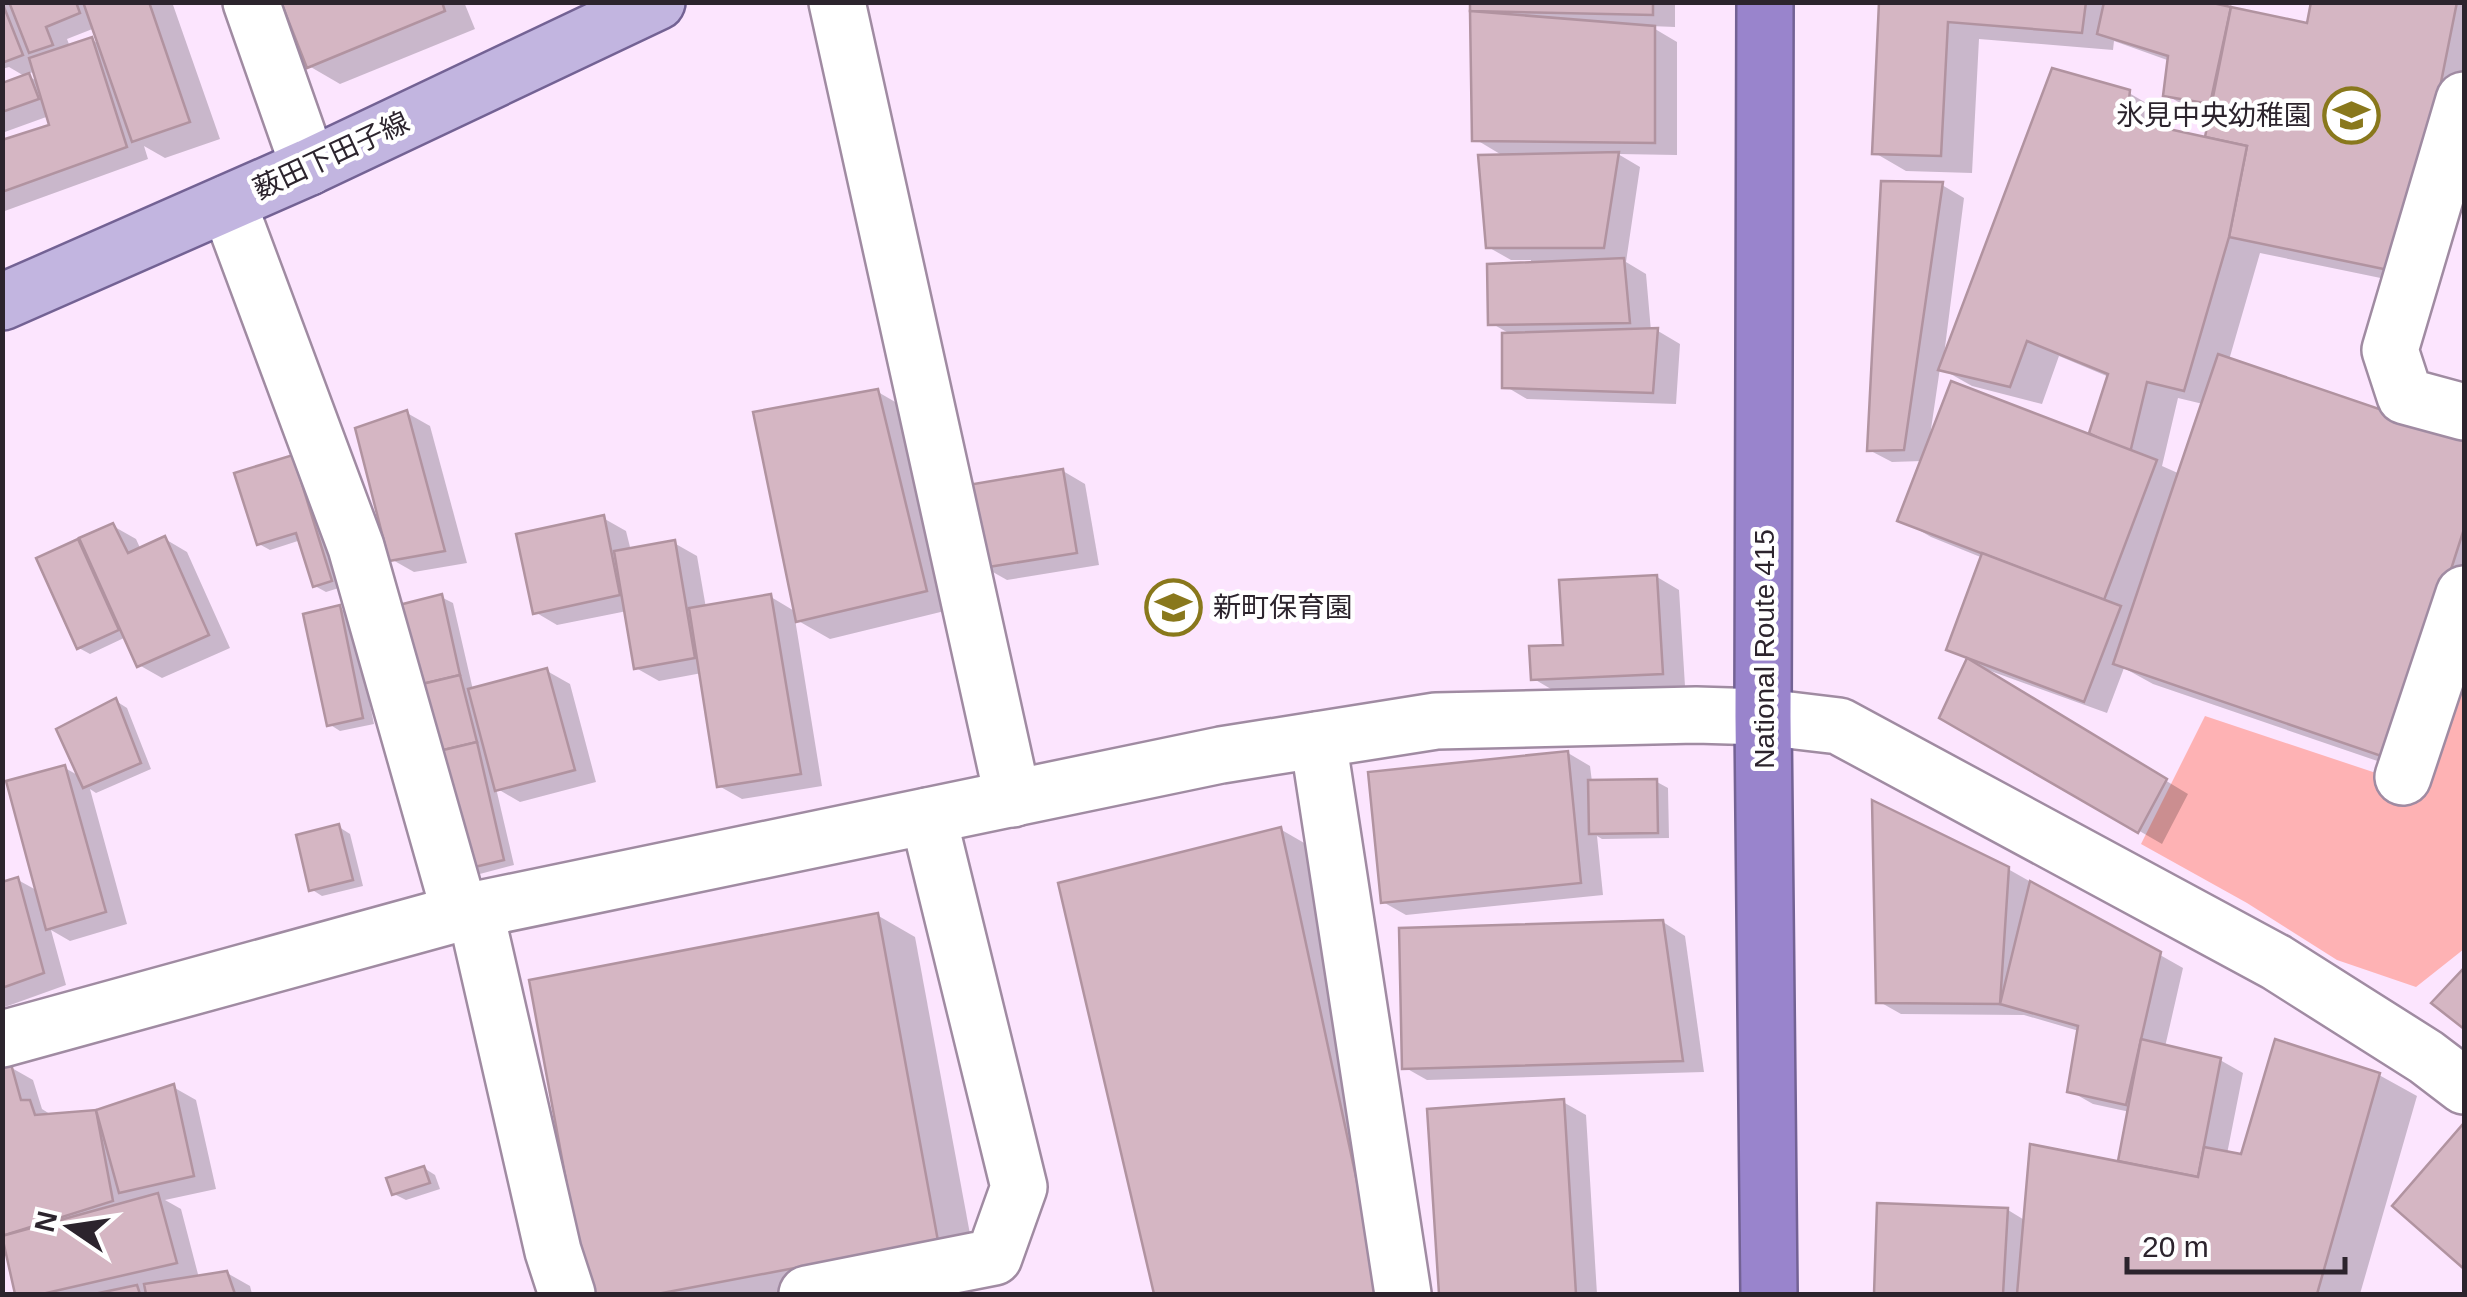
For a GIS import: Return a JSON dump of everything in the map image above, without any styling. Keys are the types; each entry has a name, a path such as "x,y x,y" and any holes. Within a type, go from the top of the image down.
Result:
{"highway":[{"name":"National Route 415","path":"1765,2 1763,717 1769,1294"}],"main road":[{"name":"薮田下田子線","path":"2,302 308,167 657,2"}],"street":[{"path":"251,2 308,167"},
{"path":"838,2 1013,799"},
{"path":"2464,100 2390,350 2405,396 2464,412"},
{"path":"228,203 356,547 468,911 567,1294"},
{"path":"2403,777 2464,594"},
{"path":"2,1039 468,911 1222,755 1436,721 1696,715 1763,717 1839,726 2276,962 2426,1057 2464,1086"},
{"path":"1318,740 1403,1294"},
{"path":"807,1294 994,1258 1019,1186 928,816"}],"shaded area":[{"path":"2464,654 2464,949 2416,987 2337,960 2247,903 2141,844 2205,716 2412,785"}],"building":[{"path":"2,2 23,55 2,63"},
{"path":"9,2 76,2 80,13 46,27 53,45 29,53"},
{"path":"83,2 149,2 190,122 132,142"},
{"path":"281,2 442,2 445,11 307,68"},
{"path":"1470,2 1653,2 1653,15 1470,11"},
{"path":"1879,2 2086,2 2082,33 1948,22 1941,156 1872,154"},
{"path":"2104,2 2208,2 2231,7 2210,104 2163,96 2168,56 2097,34"},
{"path":"2311,2 2457,2 2403,273 2229,237 2247,146 2205,137 2231,7 2307,23"},
{"path":"1470,11 1655,26 1655,143 1472,141"},
{"path":"92,37 127,147 2,192 2,140 49,125 29,58"},
{"path":"2052,68 2130,90 2127,120 2247,146 2229,237 2184,391 2147,382 2130,453 2089,433 2108,374 2027,341 2010,387 1938,370"},
{"path":"29,73 39,99 2,112 2,83"},
{"path":"1619,152 1604,248 1486,248 1478,155"},
{"path":"1881,181 1943,182 1904,450 1867,451"},
{"path":"1624,258 1630,323 1488,325 1487,264"},
{"path":"1658,328 1653,393 1502,388 1502,333"},
{"path":"2218,354 2464,438 2464,529 2390,759 2113,664"},
{"path":"1951,381 2157,460 2104,600 1897,521"},
{"path":"878,389 927,591 796,622 753,412"},
{"path":"407,410 445,551 389,561 355,428"},
{"path":"293,455 332,581 313,587 296,533 257,545 234,473"},
{"path":"1063,469 1077,553 982,568 968,485"},
{"path":"604,515 620,595 533,614 516,534"},
{"path":"113,523 128,553 165,536 209,635 137,667 79,538"},
{"path":"78,539 119,630 77,649 36,558"},
{"path":"675,540 695,658 634,669 614,551"},
{"path":"1982,553 2121,606 2084,702 1946,650"},
{"path":"1657,575 1663,674 1531,680 1529,646 1563,645 1559,580"},
{"path":"442,594 460,675 418,685 399,605"},
{"path":"771,594 801,774 717,787 689,608"},
{"path":"340,605 363,718 327,726 303,614"},
{"path":"1967,658 2167,779 2138,833 1939,718"},
{"path":"547,668 575,770 495,791 468,689"},
{"path":"460,675 477,742 435,752 418,685"},
{"path":"116,698 141,763 83,788 56,729"},
{"path":"477,742 504,860 462,870 435,752"},
{"path":"1568,751 1581,883 1381,903 1368,772"},
{"path":"65,765 106,912 46,930 6,781"},
{"path":"1657,779 1658,833 1589,834 1588,780"},
{"path":"1872,800 2009,867 2000,1004 1876,1003"},
{"path":"339,824 353,880 309,891 296,835"},
{"path":"1281,827 1381,1294 1154,1294 1058,883"},
{"path":"18,877 44,973 2,988 2,882"},
{"path":"2030,881 2161,952 2126,1105 2067,1092 2078,1026 2000,1004"},
{"path":"878,913 938,1241 657,1294 587,1294 529,980"},
{"path":"1663,920 1683,1061 1402,1069 1399,928"},
{"path":"2464,968 2464,1029 2431,1003"},
{"path":"2141,1039 2221,1058 2198,1177 2118,1161"},
{"path":"2275,1039 2380,1073 2317,1294 2017,1294 2030,1144 2198,1177 2204,1147 2241,1154"},
{"path":"11,1064 21,1100 30,1100 35,1115 96,1110 113,1201 2,1236 2,1066"},
{"path":"174,1084 194,1176 119,1193 96,1110"},
{"path":"1564,1099 1576,1294 1439,1294 1427,1109"},
{"path":"2464,1126 2464,1269 2392,1206"},
{"path":"424,1166 430,1183 392,1195 386,1178"},
{"path":"158,1193 177,1263 42,1294 15,1294 2,1236"},
{"path":"1877,1203 2008,1208 2003,1294 1874,1294"},
{"path":"227,1271 235,1294 146,1294 144,1284"},
{"path":"137,1285 140,1294 94,1294"}],"place":[{"name":"氷見中央幼稚園","path":"2351,115"},
{"name":"新町保育園","path":"1174,607"}]}
